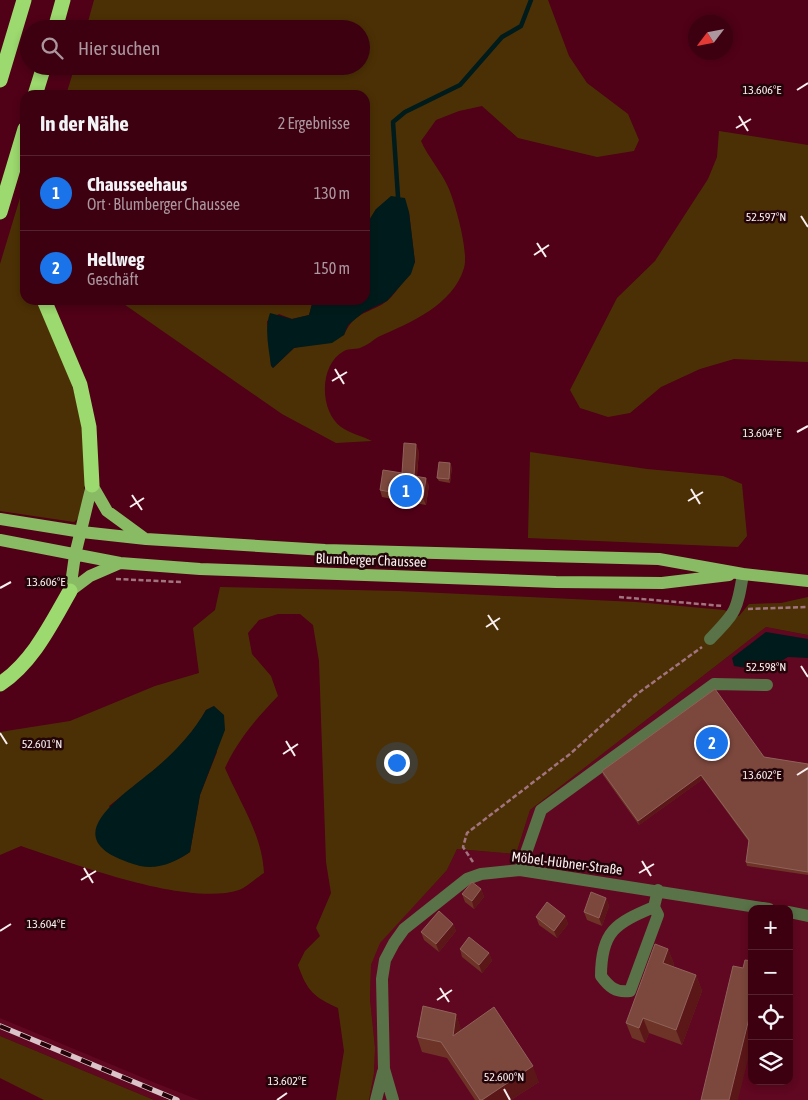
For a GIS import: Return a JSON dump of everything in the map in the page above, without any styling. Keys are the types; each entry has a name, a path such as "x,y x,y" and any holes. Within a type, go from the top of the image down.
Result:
{"highway":[{"path":"0,80 24,0"},
{"path":"58,20 64,0"},
{"path":"37,90 41,75"},
{"path":"0,212 20,145"},
{"path":"46,305 80,385 90,427 92,485"},
{"path":"0,684 26,660 44,638 70,591"}],"main road":[{"path":"70,591 75,555 92,485"},
{"path":"92,485 107,511 146,539"},
{"name":"Blumberger Chaussee","path":"0,519 82,532 146,539 330,550 659,559 744,574 808,581"},
{"name":"Blumberger Chaussee","path":"0,540 120,563 200,569 556,582 662,583 744,574"},
{"path":"70,591 90,576 120,563"}],"street":[{"path":"710,639 733,615 738,607 744,574"},
{"path":"520,870 541,810 714,684 767,685"},
{"name":"Möbel-Hübner-Straße","path":"376,1100 384,1069 382,979 385,960 404,929 467,879 481,874 520,870 748,905"},
{"path":"654,907 630,917 612,929 601,959 601,976 610,988 621,992 630,991 658,915 654,907 658,890"},
{"path":"793,913 808,916"},
{"name":"Möbel-Hübner-Straße","path":"384,1069 394,1100"}],"path":[{"path":"738,607 748,610 808,607"},
{"path":"481,874 463,847 467,833 570,754 637,694 698,651 710,639"}],"shaded area":[{"path":"94,0 548,0 569,56 587,83 628,114 639,140 634,151 597,157 518,138 482,106 459,111 436,120 421,141 451,194 463,239 465,251 464,268 450,292 429,311 364,346 346,350 336,357 326,377 326,399 329,410 334,420 341,427 372,441 336,443 282,414 125,305 312,305 309,315 292,319 279,314 267,321 271,365 273,368 294,348 344,335 348,327 358,317 387,301 399,288 415,262 409,212 376,209 370,219 370,90 68,90 72,75 370,75 370,20 88,20"},
{"path":"719,131 808,145 808,362 734,359 700,369 661,387 630,413 608,417 580,408 570,390 617,298 655,261 708,179 717,157"},
{"path":"20,198 20,305 40,305 67,370 80,416 84,440 83,504 79,516 74,522 0,511 0,264"},
{"path":"530,452 647,469 723,476 742,484 747,536 738,547 528,538"},
{"path":"220,587 398,591 636,602 724,610 739,616 749,604 781,603 808,597 808,635 766,627 530,810 516,854 457,849 447,870 380,943 371,965 370,999 375,1048 374,1073 369,1100 336,1100 344,1051 338,1008 312,992 298,965 305,951 320,936 316,928 331,893 326,862 319,661 313,625 300,614 278,614 259,620 248,633 252,654 271,676 278,696 242,738 225,768 255,832 264,873 239,890 217,894 190,893 130,881 21,846 0,855 0,732 70,721 155,686 199,673 193,628 215,610","holes":["214,706 217,752 200,795 190,852 168,863 143,866 109,806 150,774 175,751 187,738 206,710"]},
{"path":"766,627 808,635 808,1100 369,1100 374,1073 375,1048 370,999 371,965 379,943 447,870 457,849 516,854 530,810"},
{"path":"0,1018 199,1100 154,1100 0,1036"},
{"path":"0,1036 154,1100 44,1100 0,1078"}],"water":[{"path":"391,196 405,198 409,212 415,262 411,274 387,301 364,312 348,325 344,335 332,343 294,348 273,368 271,366 267,339 270,313 292,319 309,315 312,305 370,305 370,219 376,209"},
{"path":"766,632 808,639 808,658 788,657 765,671 734,666 732,658"},
{"path":"214,706 224,715 225,730 200,795 190,852 173,862 153,867 140,866 113,856 99,844 95,832 100,819 126,792 171,754 190,733 206,710"}],"building":[{"path":"404,443 416,444 414,476 426,478 423,498 380,490 383,470 402,473"},
{"path":"439,462 450,463 449,479 437,478"},
{"path":"715,689 764,757 808,764 808,872 746,862 749,840 701,775 638,821 602,771"},
{"path":"472,882 481,889 472,901 462,894"},
{"path":"591,892 606,898 599,918 584,912"},
{"path":"547,902 565,916 554,931 536,917"},
{"path":"439,911 453,924 436,944 421,932"},
{"path":"469,937 489,953 479,965 460,949"},
{"path":"655,944 668,949 663,963 696,975 676,1030 643,1018 639,1028 626,1023"},
{"path":"745,960 748,960 748,1022 729,1100 701,1100 733,966 743,968"},
{"path":"423,1006 456,1014 453,1036 494,1007 533,1066 480,1100 441,1042 417,1037"}],"waterway":[{"path":"398,197 393,122 405,112 460,85 502,37 521,26 531,0"}],"railway":[{"path":"0,1026 177,1100"}],"place":[{"name":"Chausseehaus","path":"406,491"},
{"name":"Hellweg","path":"712,743"}]}
